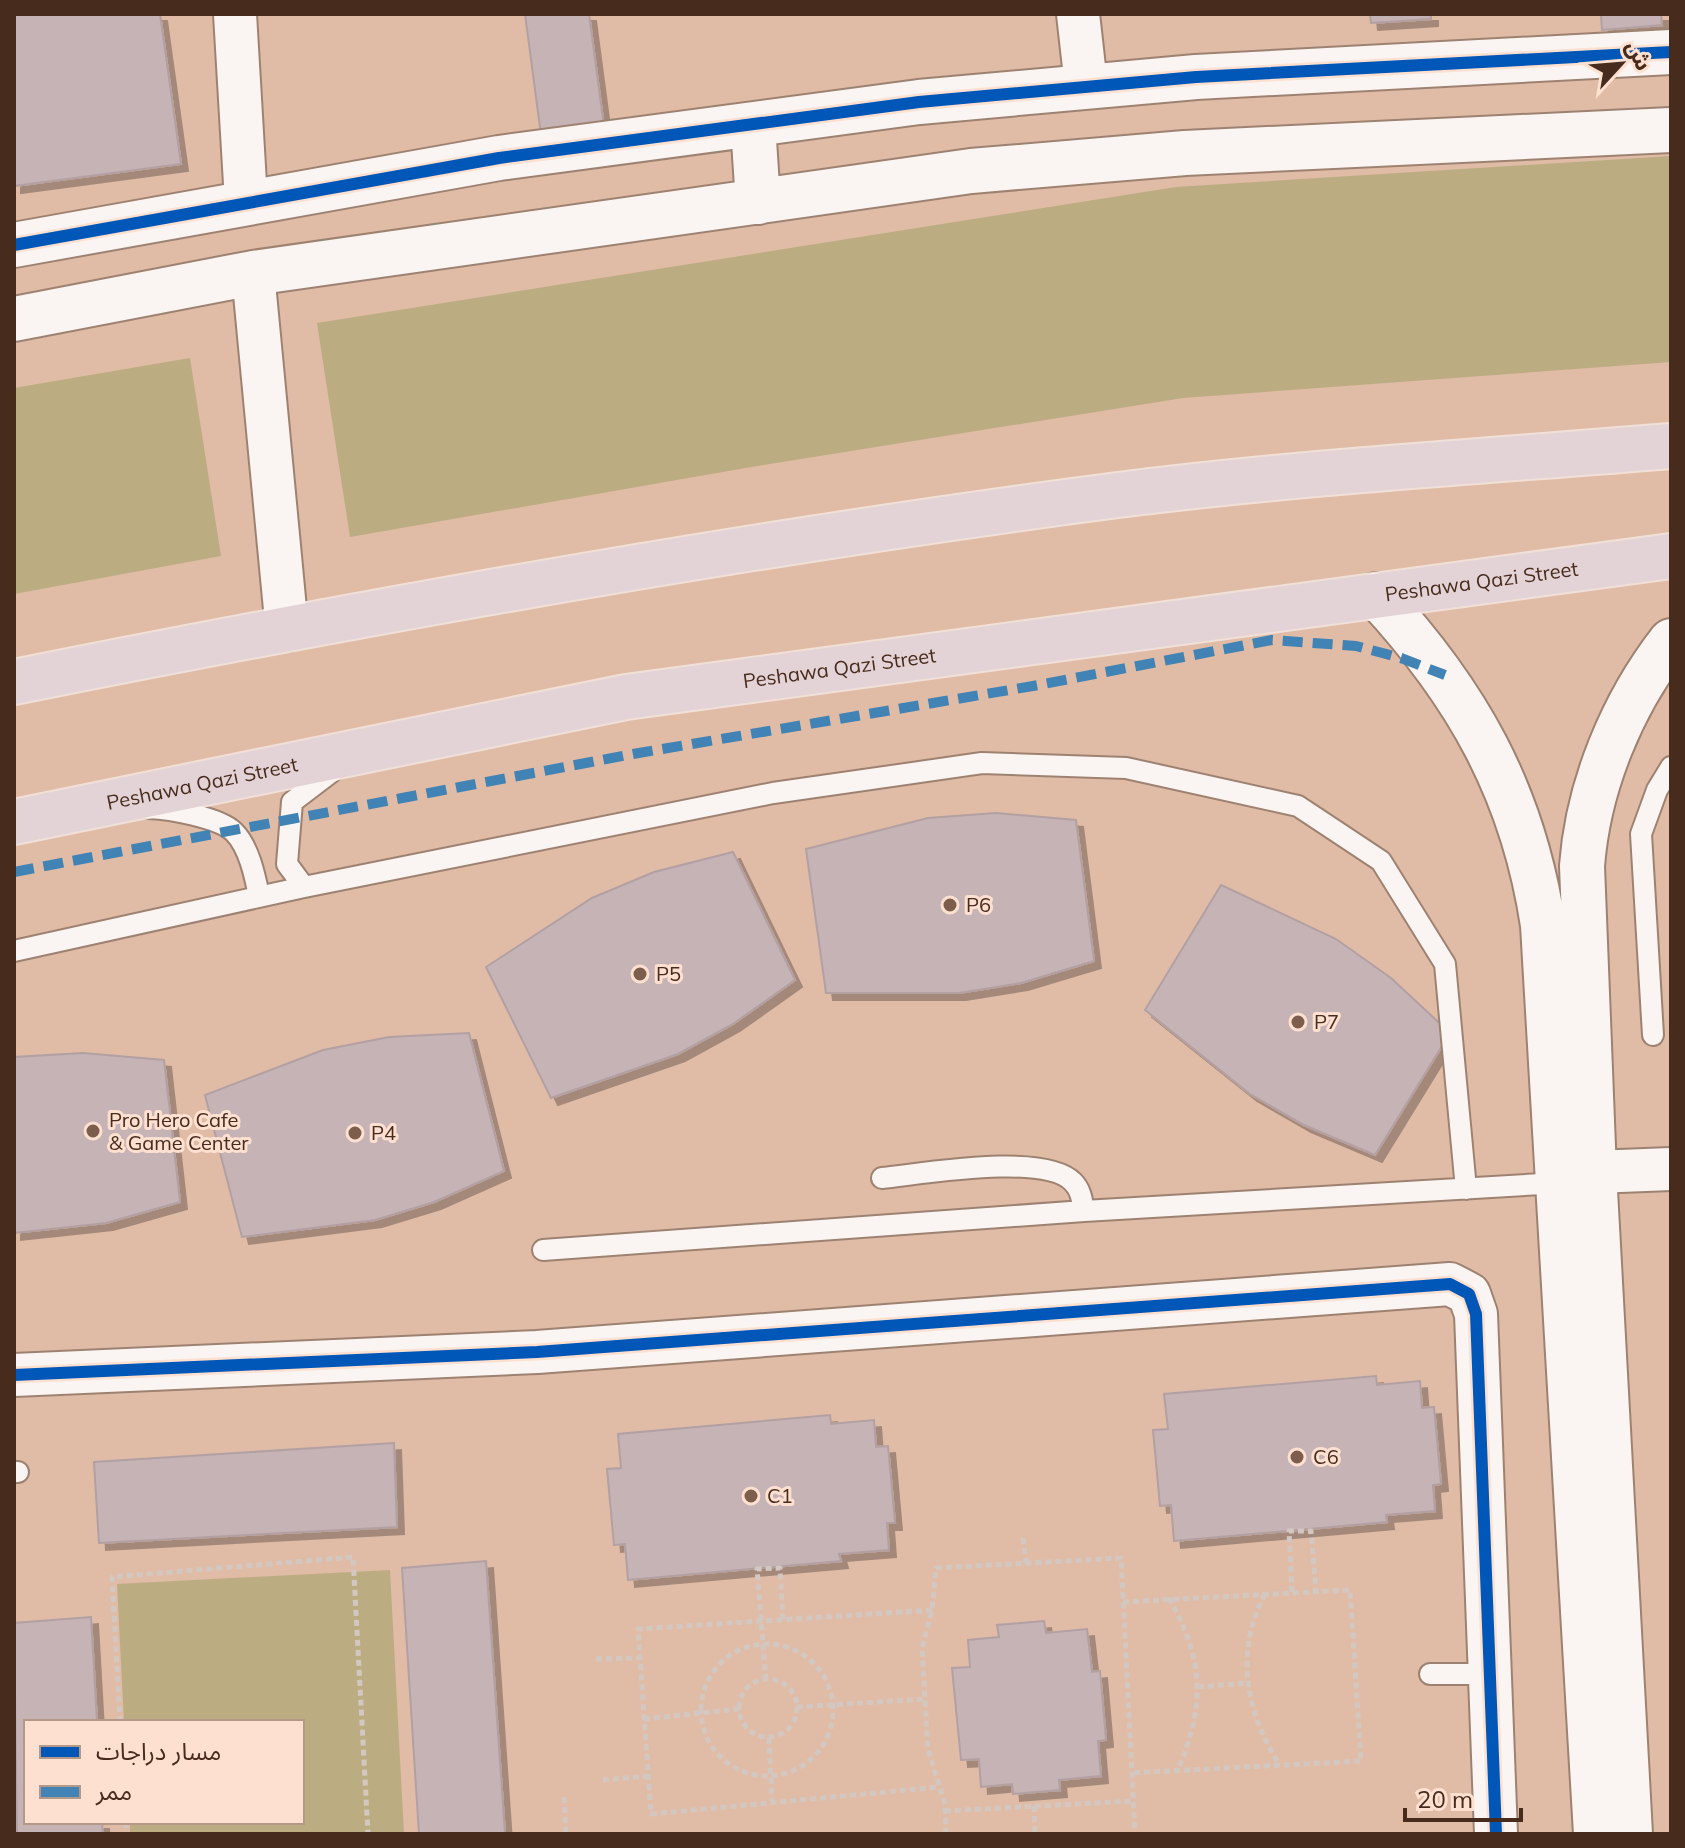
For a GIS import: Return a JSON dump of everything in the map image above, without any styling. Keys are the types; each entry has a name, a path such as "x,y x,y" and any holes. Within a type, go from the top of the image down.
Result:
{"highway":[{"path":"14,682 518,587 1120,495 1404,467 1671,446"},
{"name":"Peshawa Qazi Street","path":"14,822 626,697 1671,556"}],"street":[{"path":"235,14 246,201"},
{"path":"1078,14 1086,85"},
{"path":"14,245 499,158 919,102 1086,85 1671,52"},
{"path":"753,125 758,202"},
{"path":"14,319 253,273 865,185 1078,160 1671,130"},
{"path":"253,273 287,630"},
{"path":"1376,595 1445,675 1473,721 1513,802 1535,872 1543,925 1596,1834"},
{"path":"1630,1834 1594,1172 1582,866 1594,794 1609,753 1629,707 1671,641"},
{"path":"1535,872 1559,861 1582,866"},
{"path":"1594,1172 1671,1169"},
{"path":"14,1375 537,1352 1450,1284 1469,1294 1476,1314 1496,1834"}],"lane":[{"path":"304,887 287,864 292,802 314,781 367,750"},
{"path":"14,951 259,896 773,793 982,763 1126,768 1298,806 1381,861 1445,964 1466,1189"},
{"path":"1653,1035 1641,834 1657,790 1671,767"},
{"path":"97,805 159,808 200,817 233,831 247,854 259,896"},
{"path":"882,1178 1038,1168 1071,1180 1080,1191 1084,1211"},
{"path":"543,1250 1084,1211 1542,1184"},
{"path":"1430,1674 1490,1674"}],"path":[{"path":"1292,1592 1289,1531 1311,1531 1316,1591"},
{"path":"1023,1538 1026,1563"},
{"path":"120,1720 112,1577 353,1557 368,1834"},
{"path":"946,1834 945,1811 928,1749 922,1648 932,1610 936,1568 1121,1558 1135,1834"},
{"path":"766,1680 757,1569 780,1568 783,1620"},
{"path":"1123,1602 1350,1590 1362,1725 1361,1761 1131,1773"},
{"path":"1266,1593 1250,1635 1246,1683 1260,1731 1281,1766"},
{"path":"1169,1598 1185,1628 1198,1687 1194,1730 1176,1772"},
{"path":"932,1610 638,1629 651,1814 939,1787"},
{"path":"764,1643 789,1647 812,1661 824,1675 833,1704 832,1727 819,1751 799,1768 771,1776 746,1773 723,1759 707,1737 701,1713 706,1684 716,1668 736,1651 764,1643"},
{"path":"596,1659 640,1658"},
{"path":"766,1680 785,1685 797,1707 789,1728 769,1738 749,1730 739,1709 748,1687 766,1680"},
{"path":"1198,1687 1246,1683"},
{"path":"797,1707 925,1699"},
{"path":"644,1719 739,1709"},
{"path":"769,1738 772,1801"},
{"path":"603,1780 649,1776"},
{"path":"564,1797 566,1834"},
{"path":"945,1811 1133,1801"},
{"path":"1034,1806 1035,1834"}],"shaded area":[{"path":"1671,156 1671,362 1183,398 757,466 350,537 317,323 1176,187"},
{"path":"190,358 221,556 14,594 14,388"},
{"path":"390,1570 404,1834 130,1834 130,1824 304,1824 304,1720 124,1720 117,1584"}],"building":[{"path":"14,14 160,14 181,164 14,186"},
{"path":"525,14 589,14 604,127 541,135"},
{"path":"1370,14 1431,14 1431,19 1371,23"},
{"path":"1601,14 1661,14 1662,25 1602,30"},
{"name":"P6","path":"996,813 1076,820 1094,961 1021,983 959,993 826,993 806,849 928,818"},
{"name":"P5","path":"733,852 795,980 733,1024 678,1054 551,1098 486,967 592,898 654,872"},
{"name":"P7","path":"1221,885 1336,939 1391,978 1450,1033 1375,1155 1304,1125 1250,1094 1145,1010"},
{"name":"P4","path":"469,1033 504,1171 434,1202 375,1220 242,1237 205,1095 323,1050 389,1037"},
{"name":"Pro Hero Cafe & Game Center","path":"83,1053 164,1060 180,1202 106,1223 14,1233 14,1057"},
{"name":"C6","path":"1376,1376 1377,1385 1420,1381 1422,1408 1434,1407 1441,1484 1433,1485 1435,1511 1386,1515 1387,1522 1174,1541 1171,1505 1160,1506 1153,1430 1168,1429 1164,1394"},
{"name":"C1","path":"830,1415 831,1424 874,1420 876,1447 888,1446 895,1523 887,1523 889,1550 839,1554 841,1561 628,1580 625,1544 614,1545 607,1469 621,1468 618,1434"},
{"path":"394,1443 397,1527 99,1543 94,1462"},
{"path":"486,1561 505,1834 419,1834 402,1568"},
{"path":"91,1617 97,1720 24,1720 24,1824 102,1824 103,1834 17,1834 14,1623"},
{"path":"1044,1621 1046,1633 1087,1629 1092,1672 1100,1671 1106,1740 1098,1741 1101,1776 1059,1780 1060,1790 1013,1794 1012,1784 981,1787 979,1759 961,1760 952,1668 970,1667 968,1640 999,1637 997,1625"}],"marked path":[{"path":"14,872 633,754 1033,686 1272,640 1356,646 1401,658 1445,675"}],"cycle path":[{"path":"14,245 499,158 919,102 1196,77 1671,52"},
{"path":"14,1375 537,1352 1450,1284 1469,1294 1476,1314 1496,1834"}],"place":[{"name":"P6","path":"950,905"},
{"name":"P5","path":"640,974"},
{"name":"P7","path":"1298,1022"},
{"name":"Pro Hero Cafe & Game Center","path":"93,1131"},
{"name":"P4","path":"355,1133"},
{"name":"C6","path":"1297,1457"},
{"name":"C1","path":"751,1496"}]}
